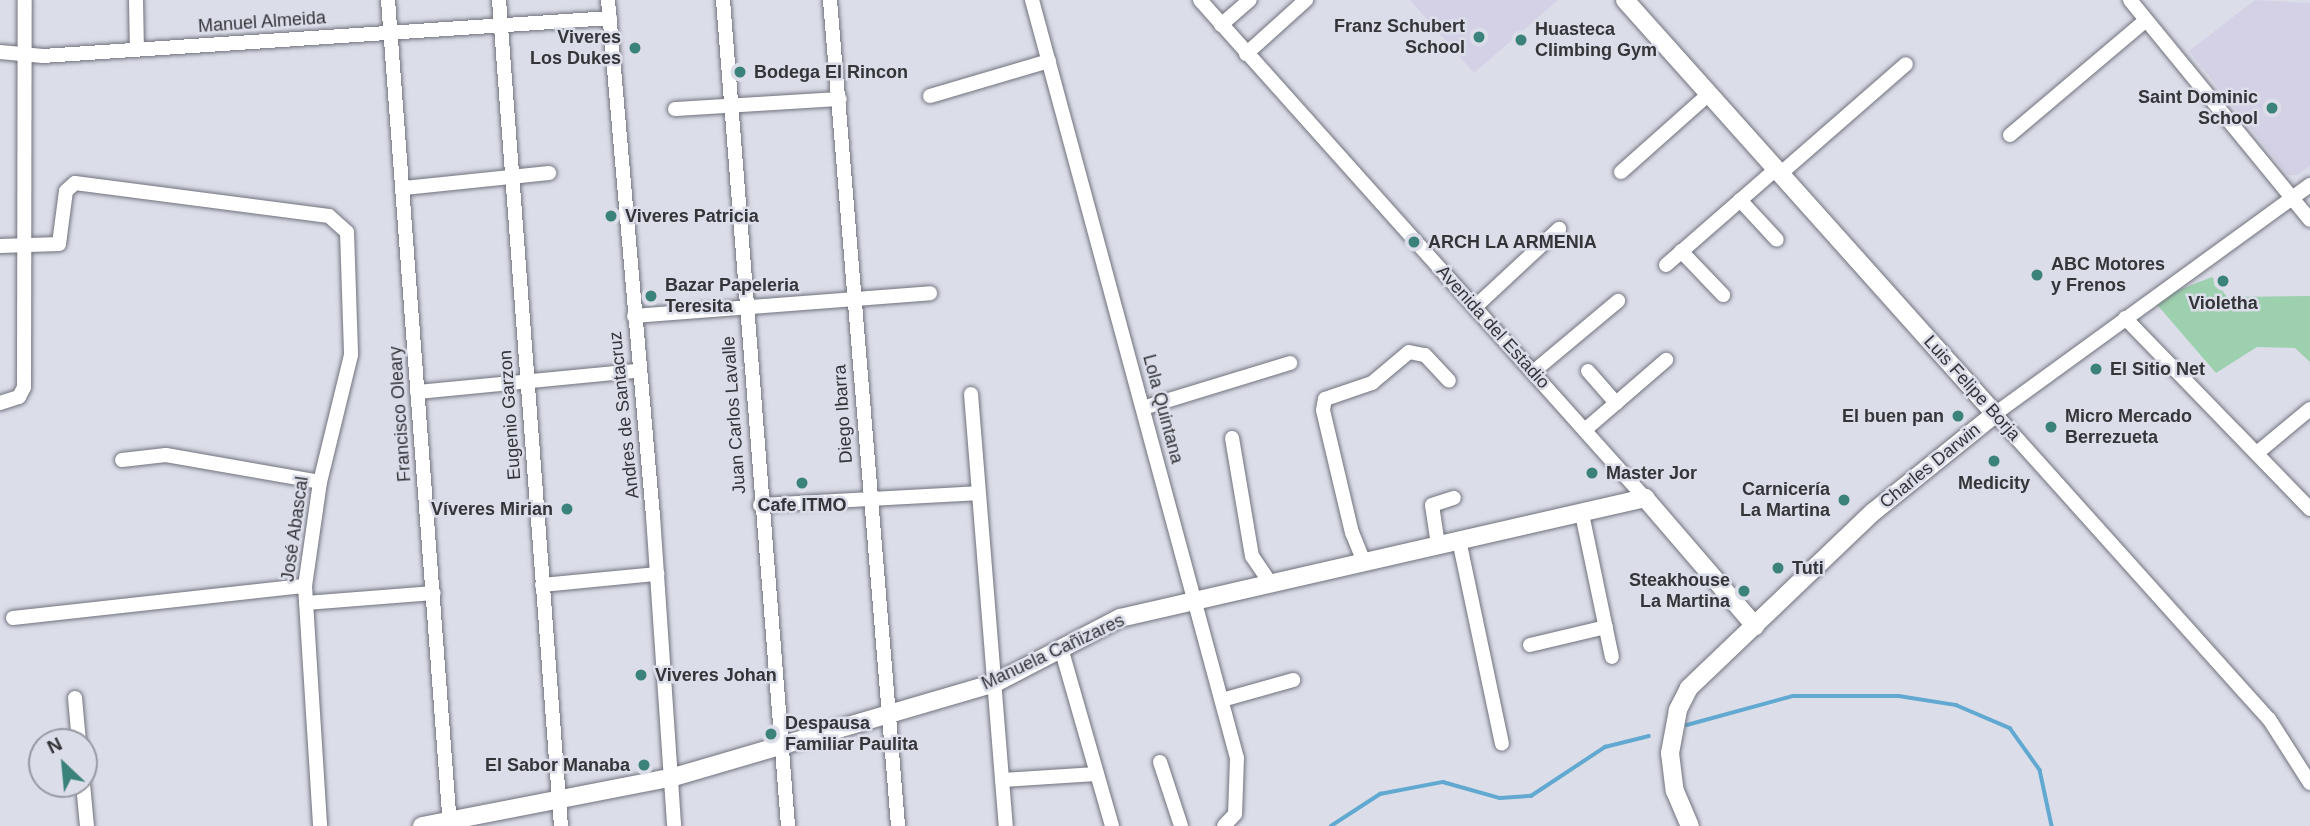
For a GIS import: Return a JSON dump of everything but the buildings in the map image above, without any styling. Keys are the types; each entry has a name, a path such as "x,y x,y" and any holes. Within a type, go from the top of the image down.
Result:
{"street":[{"path":"0,402 19,397 24,387 25,0"},
{"path":"136,0 137,50"},
{"name":"Francisco Oleary","path":"388,0 449,823"},
{"name":"Eugenio Garzon","path":"499,0 561,826"},
{"name":"Andres de Santacruz","path":"608,0 656,574 674,826"},
{"name":"Juan Carlos Lavalle","path":"723,0 760,505 788,826"},
{"name":"Diego Ibarra","path":"830,0 840,99 868,502 890,713 898,826"},
{"name":"Lola Quintana","path":"1032,0 1197,601 1237,758 1235,814 1224,826"},
{"name":"Avenida del Estadio","path":"1200,0 1586,429 1755,625"},
{"path":"1221,25 1250,0"},
{"path":"1246,54 1306,0"},
{"name":"Luis Felipe Borja","path":"1625,0 2269,719 2310,783"},
{"path":"2130,0 2310,220"},
{"name":"Manuel Almeida","path":"0,52 26,54 137,50 610,18"},
{"path":"2010,135 2146,20"},
{"path":"930,96 1049,61"},
{"path":"1666,265 1740,200 1906,64"},
{"path":"1621,172 1709,94"},
{"path":"675,108 840,99"},
{"path":"404,188 513,179 549,173"},
{"name":"José Abascal","path":"26,246 59,244 66,191 75,183 329,216 343,225 349,240 351,355 320,482 305,586 320,826"},
{"name":"Charles Darwin","path":"1690,826 1670,772 1678,710 1689,688 1872,512 1995,414 2310,185"},
{"path":"1740,200 1777,240"},
{"path":"1475,307 1559,229"},
{"path":"0,246 26,246"},
{"path":"1681,251 1723,295"},
{"path":"634,316 930,293"},
{"path":"1533,372 1618,301"},
{"path":"2125,318 2310,509"},
{"path":"1364,562 1350,523 1323,410 1325,399 1372,383 1409,352 1425,355 1450,381"},
{"path":"1586,429 1666,360"},
{"path":"1143,408 1290,363"},
{"path":"417,392 526,384 637,371"},
{"path":"1588,371 1616,403"},
{"path":"971,394 1006,826"},
{"path":"2257,453 2310,410"},
{"path":"1232,438 1252,556 1270,584"},
{"path":"122,460 166,455 320,482"},
{"path":"760,505 868,502 979,493"},
{"path":"1438,545 1432,505 1454,498"},
{"name":"Manuela Cañizares","path":"422,826 449,823 670,778 995,683 1120,618 1645,498"},
{"path":"1582,514 1612,657"},
{"path":"1459,540 1502,744"},
{"path":"542,585 656,574"},
{"path":"13,618 305,586"},
{"path":"306,603 434,593"},
{"path":"1530,645 1606,627"},
{"path":"1061,648 1112,826"},
{"path":"1222,700 1293,680"},
{"path":"75,698 78,728"},
{"path":"1160,762 1181,826"},
{"path":"1002,780 1097,774"},
{"path":"84,798 87,826"}],"shaded area":[{"name":"Franz Schubert School","path":"1410,0 1558,0 1474,73"},
{"name":"Saint Dominic School","path":"2255,0 2310,3 2310,166 2297,175 2288,175 2189,51"}],"green space":[{"path":"2212,277 2227,297 2310,296 2310,362 2295,348 2257,347 2216,373 2153,300"}],"waterway":[{"path":"1687,725 1793,696 1899,696 1956,705 2010,728 2040,770 2052,826"},
{"path":"1331,826 1380,794 1443,782 1500,798 1531,796 1605,747 1649,736"}],"place":[{"name":"Franz Schubert School","path":"1479,37"},
{"name":"Huasteca Climbing Gym","path":"1521,40"},
{"name":"Viveres Los Dukes","path":"635,48"},
{"name":"Bodega El Rincon","path":"740,72"},
{"name":"Saint Dominic School","path":"2272,108"},
{"name":"Viveres Patricia","path":"611,216"},
{"name":"ARCH LA ARMENIA","path":"1414,242"},
{"name":"ABC Motores y Frenos","path":"2037,275"},
{"name":"Violetha","path":"2223,281"},
{"name":"Bazar Papeleria Teresita","path":"651,296"},
{"name":"El Sitio Net","path":"2096,369"},
{"name":"El buen pan","path":"1958,416"},
{"name":"Micro Mercado Berrezueta","path":"2051,427"},
{"name":"Medicity","path":"1994,461"},
{"name":"Master Jor","path":"1592,473"},
{"name":"Cafe ITMO","path":"802,483"},
{"name":"Carnicería La Martina","path":"1844,500"},
{"name":"Víveres Mirian","path":"567,509"},
{"name":"Tuti","path":"1778,568"},
{"name":"Steakhouse La Martina","path":"1744,591"},
{"name":"Viveres Johan","path":"641,675"},
{"name":"Despausa Familiar Paulita","path":"771,734"},
{"name":"El Sabor Manaba","path":"644,765"}]}
